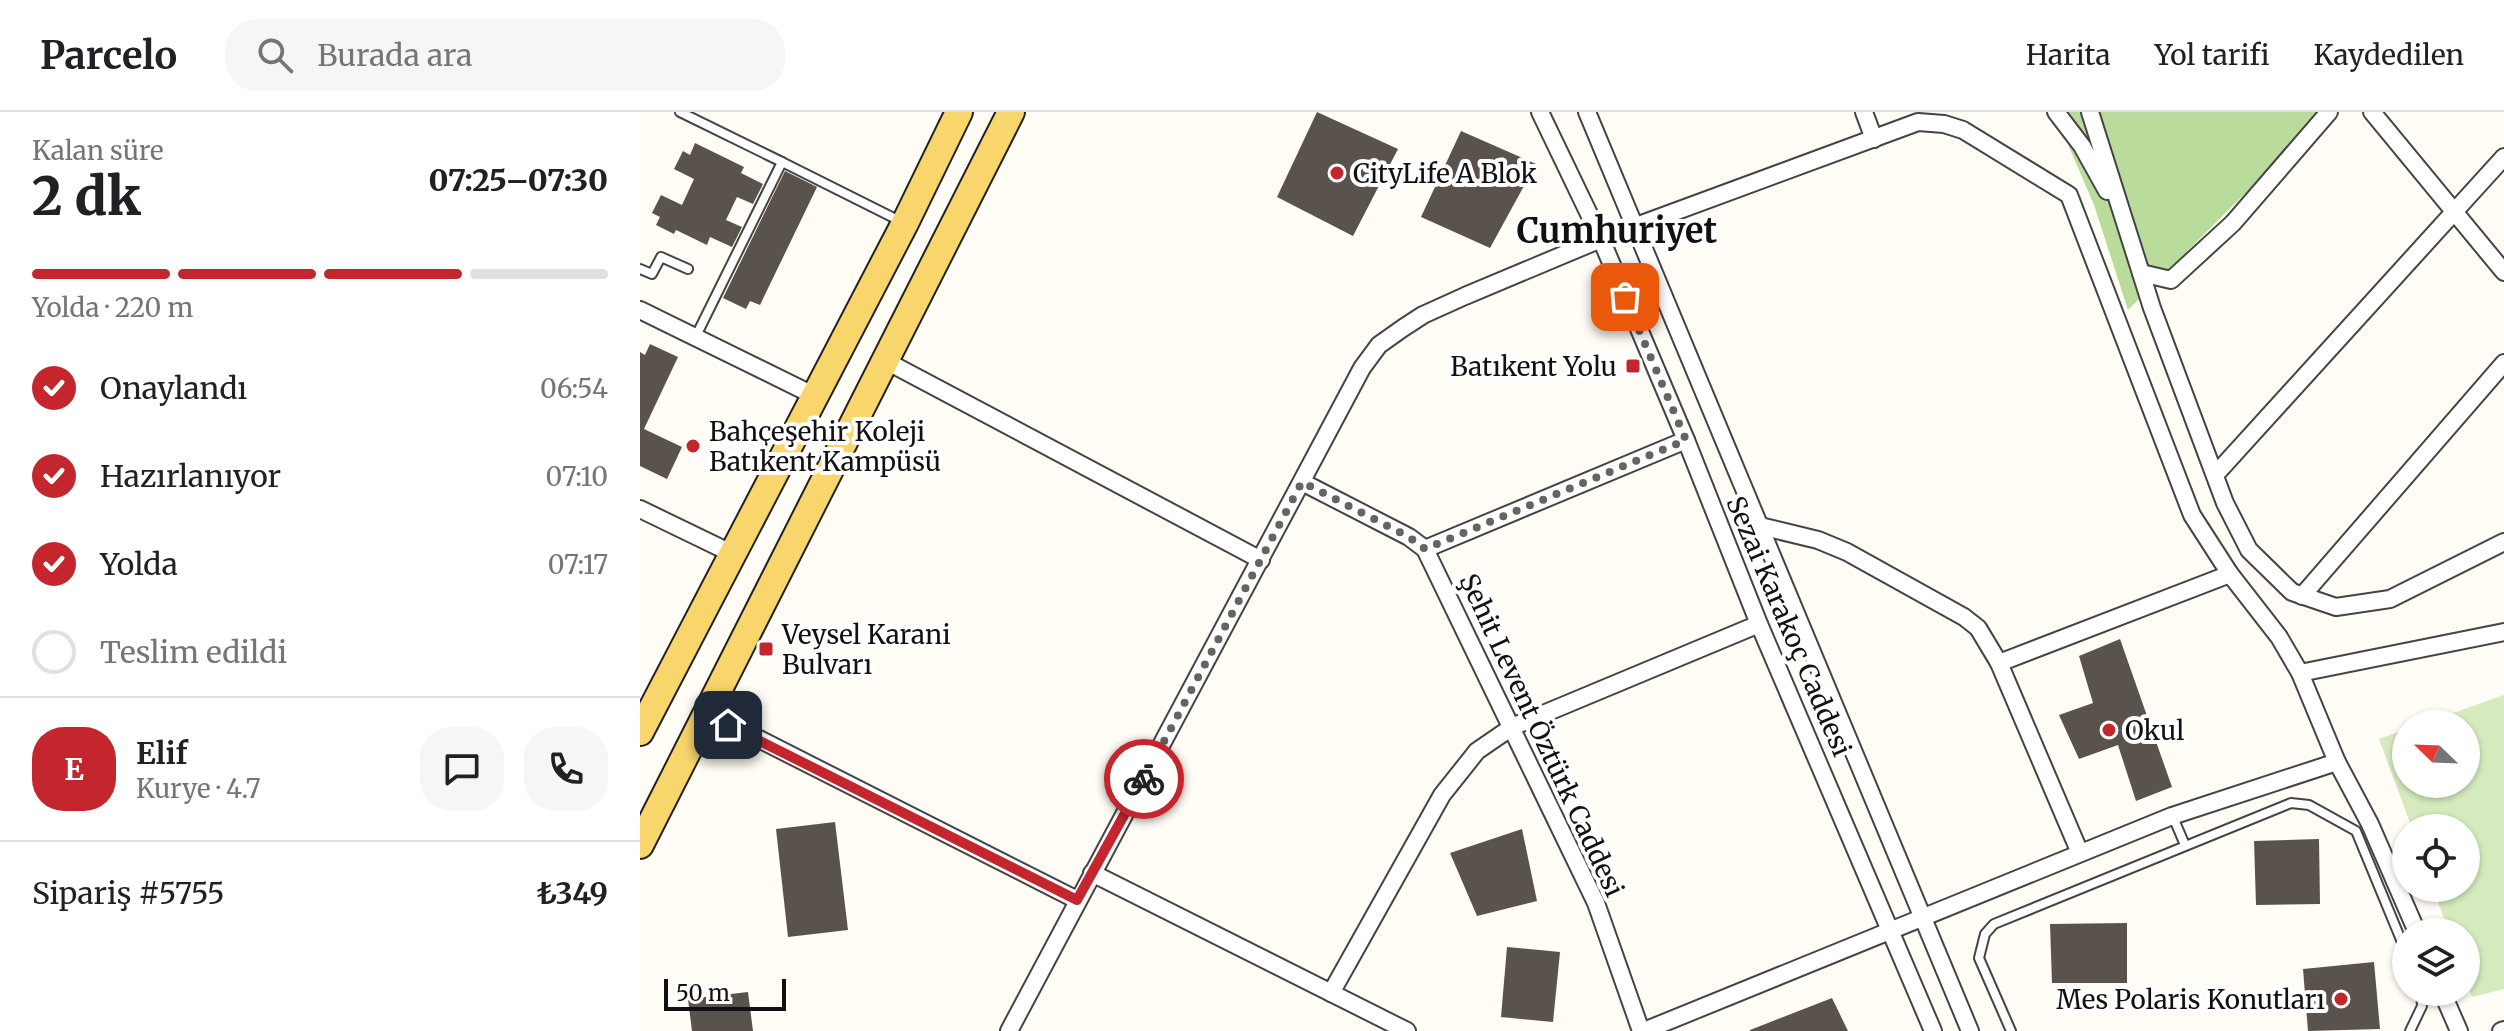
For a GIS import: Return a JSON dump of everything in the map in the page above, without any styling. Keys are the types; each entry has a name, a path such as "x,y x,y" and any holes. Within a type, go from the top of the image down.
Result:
{"main road":[{"path":"640,732 905,223 959,112"},
{"path":"640,845 1011,112"}],"street":[{"name":"Sezai Karakoç Caddesi","path":"1540,112 1601,239 1759,624 1933,1031"},
{"path":"1587,112 1970,1031"},
{"path":"1864,112 1874,139"},
{"path":"2056,112 2082,146 2124,221"},
{"path":"2090,112 2141,273 2225,503 2249,550 2292,592 2336,607 2390,599 2504,542"},
{"path":"2141,273 2171,280 2233,223 2329,112"},
{"path":"2372,112 2504,272"},
{"path":"1009,1031 1362,368 1379,345 1423,315 1601,239 1918,122 1944,124 1963,130 2069,195 2181,488 2205,538 2279,637 2300,673 2337,762 2370,824 2411,918"},
{"path":"2215,475 2504,157"},
{"path":"640,310 815,396"},
{"path":"886,361 1261,560"},
{"path":"2302,596 2504,363"},
{"path":"1302,482 1409,537 1425,549 1686,440"},
{"path":"640,509 733,554"},
{"path":"1760,526 1818,540 1847,552 1964,617 1978,628 1999,663 2080,853"},
{"name":"Şehit Levent Öztürk Caddesi","path":"1425,549 1596,903 1642,1031"},
{"path":"1999,663 2230,574"},
{"path":"1331,993 1442,795 1477,751 1512,727 1759,624"},
{"path":"2300,673 2504,632"},
{"path":"707,715 1077,900"},
{"path":"1642,1031 2172,816 2337,762"},
{"path":"1092,873 1407,1031"},
{"path":"2448,1006 2459,1031"}],"lane":[{"path":"680,112 905,223"},
{"path":"695,338 782,162"},
{"path":"640,269 652,274 661,257 688,269"},
{"path":"2011,1031 1979,958 1985,934 1994,924 2278,807 2299,802 2309,805 2356,831 2392,918"},
{"path":"2172,816 2185,845"},
{"path":"2410,1031 2422,1006"}],"green space":[{"path":"2054,112 2327,112 2128,310 2094,205"},
{"path":"2504,695 2504,989 2480,995 2480,918 2444,918 2438,902 2480,902 2480,814 2407,814 2401,798 2480,798 2480,710 2462,710"},
{"path":"2392,734 2392,774 2379,739"}],"building":[{"name":"CityLife A Blok","path":"1317,112 1398,149 1353,236 1277,197"},
{"path":"1461,131 1536,164 1490,248 1421,217"},
{"path":"695,143 744,167 741,173 763,184 753,204 737,197 726,220 742,227 732,247 710,237 707,245 676,230 674,234 656,225 660,217 652,213 661,195 682,205 694,179 674,169 683,151 690,155"},
{"path":"785,171 817,187 760,305 750,301 746,309 723,298"},
{"path":"650,344 678,357 644,429 682,447 667,479 640,466 640,352 645,355"},
{"name":"Okul","path":"2120,639 2172,787 2136,801 2118,745 2079,759 2059,715 2093,703 2079,656"},
{"path":"835,822 848,930 788,937 776,829"},
{"path":"1522,829 1537,901 1477,916 1450,853"},
{"path":"2319,839 2320,904 2256,905 2254,841"},
{"name":"Mes Polaris Konutları","path":"2127,923 2127,983 2052,983 2050,924"},
{"path":"1507,947 1560,952 1553,1022 1501,1017"},
{"name":"Mes Polaris Konutları","path":"2374,962 2380,1029 2308,1031 2303,969"},
{"path":"748,992 753,1031 692,1031 688,999"},
{"path":"1832,998 1848,1031 1750,1031 1750,1030"}],"way so far":[{"path":"1144,779 1302,482 1409,537 1425,549 1686,440 1625,297"}],"place":[{"name":"CityLife A Blok","path":"1337,173"},
{"name":"Batıkent Yolu","path":"1633,366"},
{"name":"Bahçeşehir Koleji Batıkent Kampüsü","path":"693,446"},
{"name":"Veysel Karani Bulvarı","path":"766,649"},
{"name":"Okul","path":"2109,730"},
{"name":"Mes Polaris Konutları","path":"2341,999"}],"district":[{"name":"Cumhuriyet","path":"1617,231"}],"route":[{"path":"728,725 1077,900 1144,779"}]}
